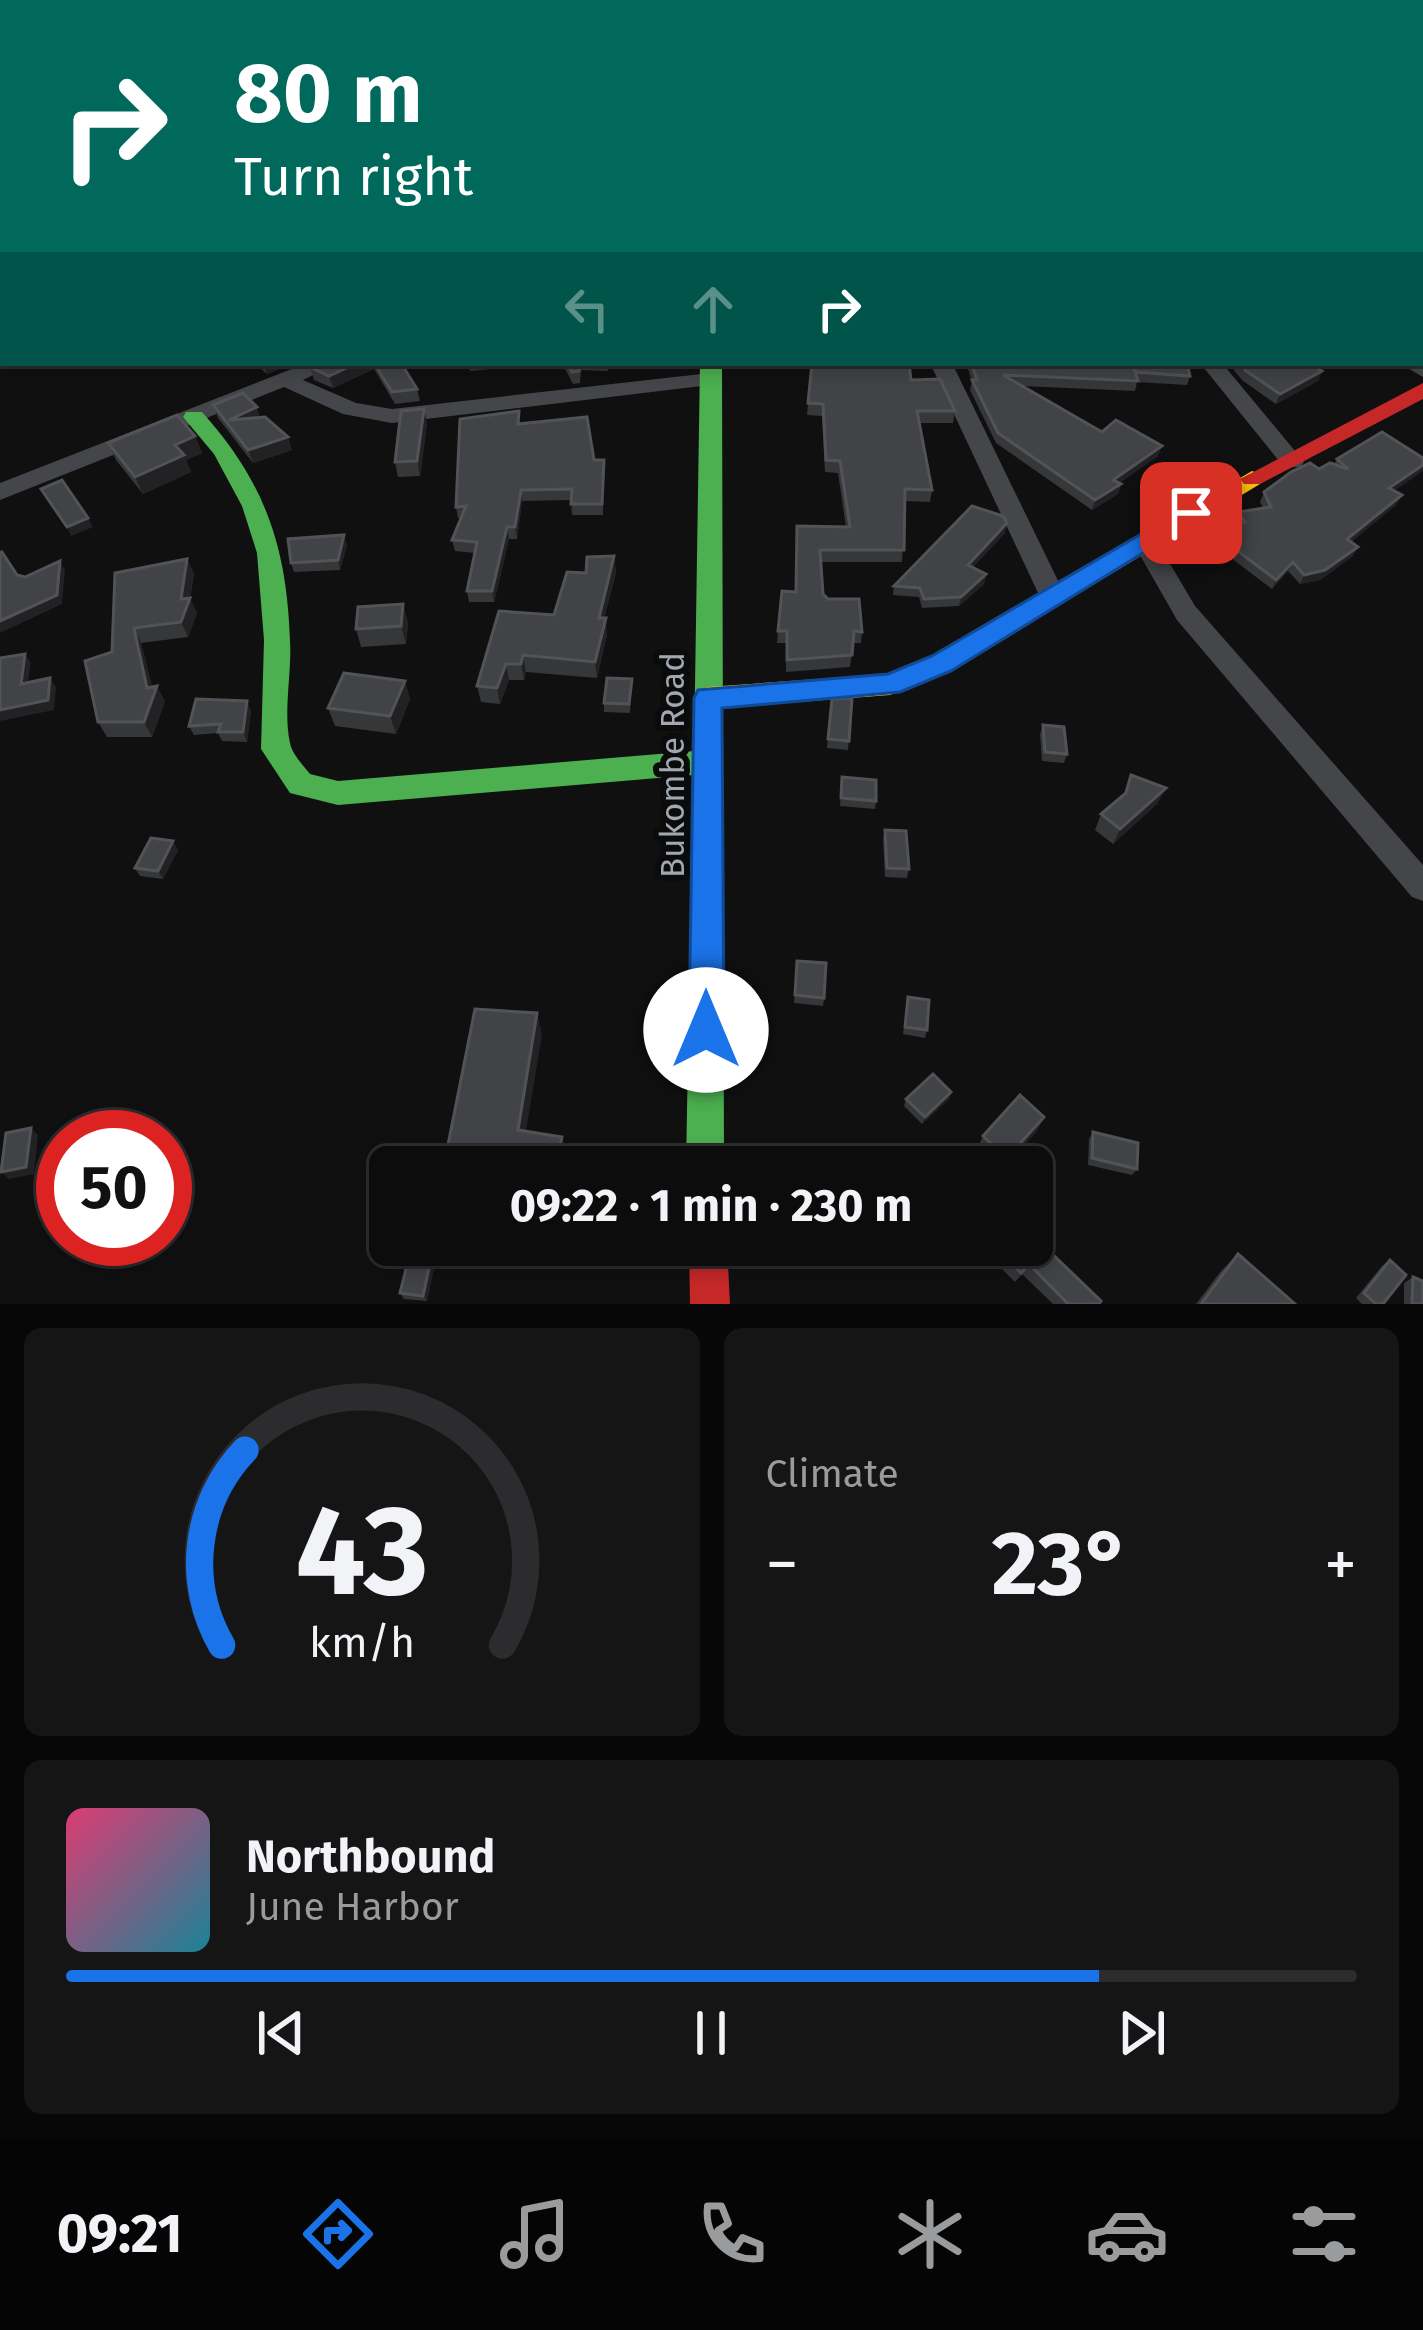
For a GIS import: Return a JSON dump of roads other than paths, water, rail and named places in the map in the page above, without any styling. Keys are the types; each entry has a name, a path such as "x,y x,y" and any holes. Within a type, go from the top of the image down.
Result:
{"street":[{"path":"0,492 319,366"},
{"path":"942,366 1053,597"},
{"path":"1213,366 1292,461"},
{"path":"285,380 351,410 392,416 710,371"},
{"name":"Bukombe Road","path":"705,1146 710,371"},
{"path":"708,698 890,684 942,663 1227,491 1423,389"},
{"path":"194,417 224,451 254,506 270,554 277,640 273,729 284,766 300,784 338,793 708,762"},
{"path":"1144,541 1186,613 1423,887"},
{"path":"709,1266 710,1304"}]}
